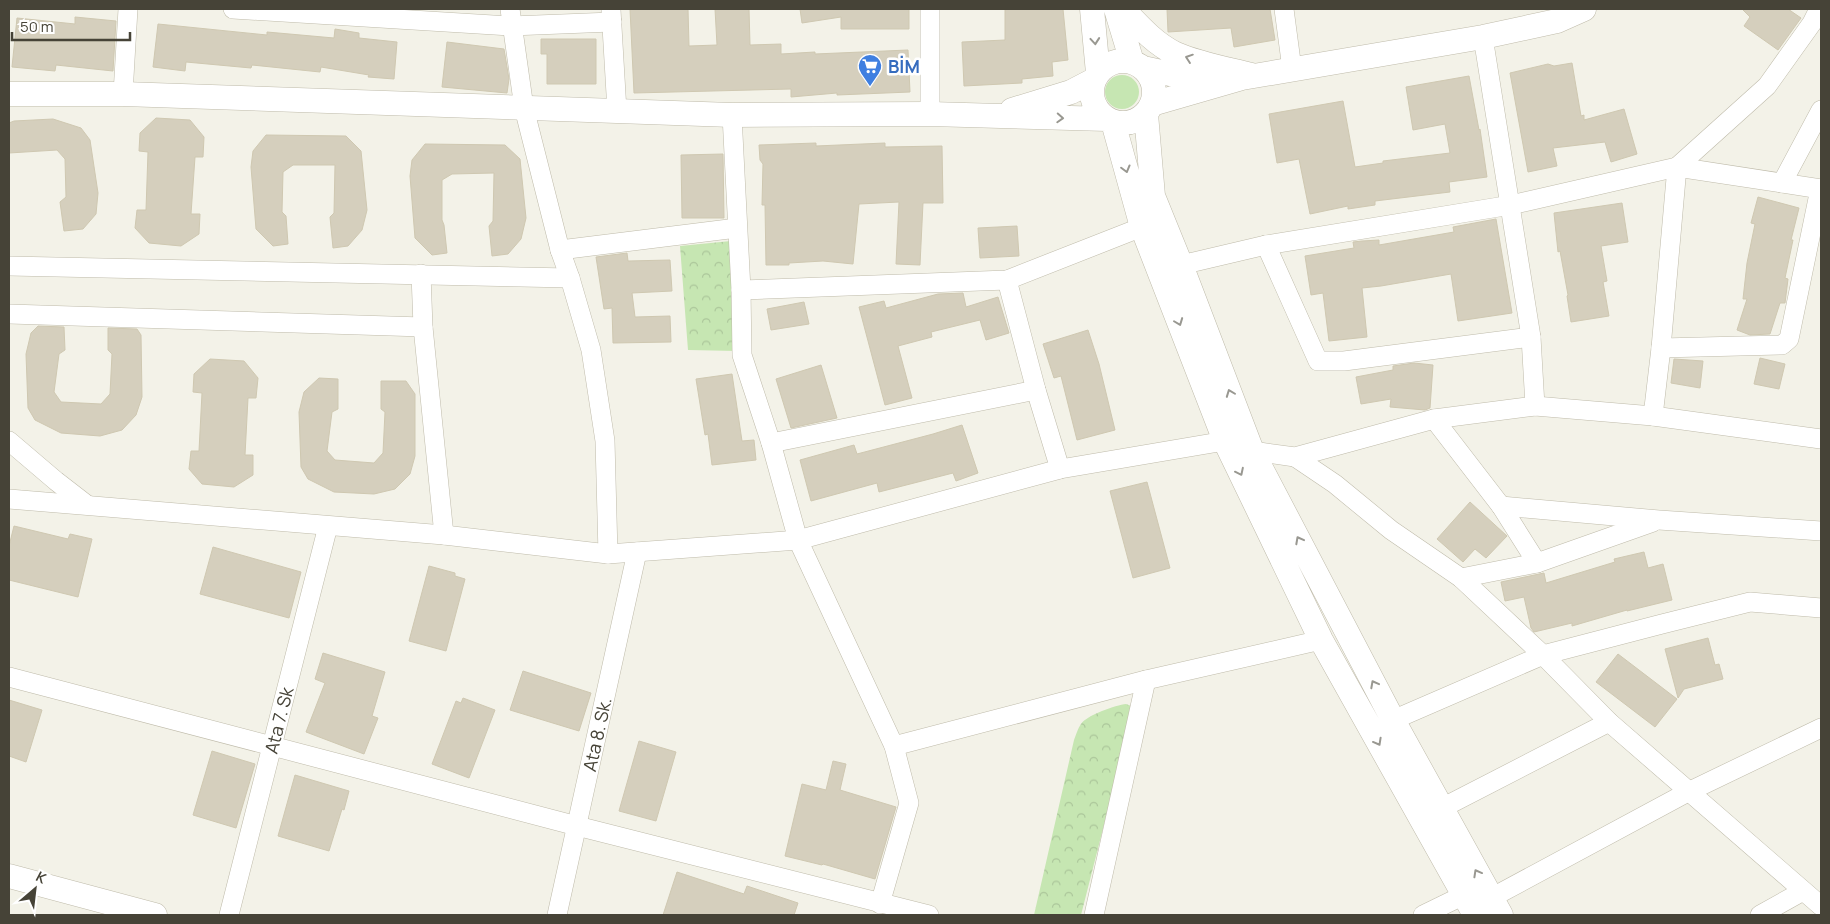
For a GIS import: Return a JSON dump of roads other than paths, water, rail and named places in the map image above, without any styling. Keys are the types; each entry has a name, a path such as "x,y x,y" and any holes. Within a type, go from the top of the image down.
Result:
{"street":[{"path":"123,94 128,9"},
{"path":"233,9 511,18 611,15 617,111"},
{"path":"930,9 930,114"},
{"path":"1092,9 1096,76 1092,88 1095,106 1100,114 1110,120 1142,227 1225,441 1321,640 1469,905 1424,915"},
{"path":"1116,9 1137,65 1149,75 1153,84 1154,94 1149,109 1152,196 1182,266 1252,451 1393,720 1496,906 1688,792 1820,729"},
{"path":"1123,9 1155,40 1176,54 1247,76"},
{"path":"1284,9 1292,69"},
{"path":"994,115 1072,92 1096,76 1104,66 1113,62 1123,61 1184,77 1247,76 1483,37 1557,21 1584,9"},
{"path":"1653,416 1677,167 1767,86 1820,9"},
{"path":"511,18 524,108 560,250 591,350 605,441 608,554"},
{"path":"1483,37 1531,337 1535,406"},
{"path":"9,94 123,94 732,115 994,115 1110,120 1122,123 1130,122 1149,109 1247,76"},
{"path":"1782,183 1821,110"},
{"path":"732,115 741,290 742,355 771,443 798,540 894,746 909,804 880,904"},
{"path":"1182,266 1266,245 1511,205 1677,167 1820,189 1789,339 1782,345 1661,348"},
{"path":"741,290 1007,280 1142,227"},
{"path":"560,250 737,228"},
{"path":"1266,245 1318,362 1344,361 1531,337"},
{"path":"9,266 570,278"},
{"path":"421,274 422,327 444,535"},
{"path":"1007,280 1036,390 1060,469"},
{"path":"9,314 422,327"},
{"path":"771,443 1036,390"},
{"path":"1252,451 1295,457 1434,418 1535,406 1653,416 1821,439"},
{"path":"1434,418 1501,506 1537,563"},
{"path":"9,441 88,505"},
{"path":"9,499 444,535 608,554 798,540 1060,469 1225,441"},
{"path":"1295,457 1335,484 1391,530 1460,578 1543,655 1609,722 1821,906"},
{"path":"1501,506 1659,520 1821,531"},
{"path":"1460,578 1537,563 1659,520"},
{"name":"Ata 7. Sk","path":"229,915 328,526"},
{"name":"Ata 8. Sk.","path":"557,915 637,552"},
{"path":"1393,720 1543,655 1750,602 1821,608"},
{"path":"894,746 1146,680 1321,640"},
{"path":"9,677 577,826 929,915"},
{"path":"1094,915 1146,680"},
{"path":"1442,808 1609,722"},
{"path":"9,876 155,915"},
{"path":"1760,915 1803,891"}],"place":[{"name":"BİM","path":"870,87"}]}
